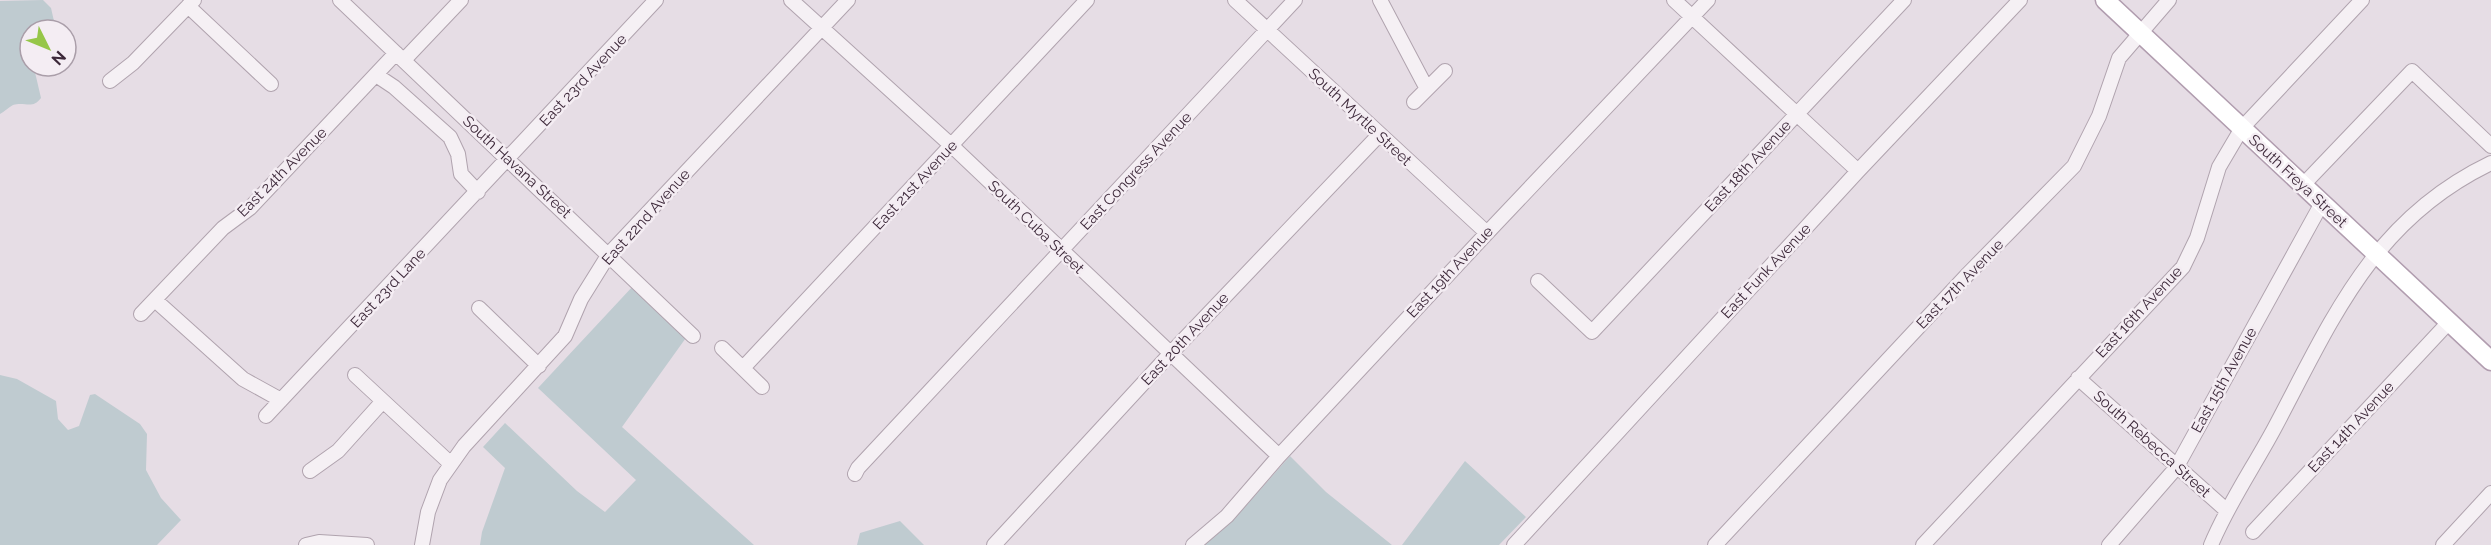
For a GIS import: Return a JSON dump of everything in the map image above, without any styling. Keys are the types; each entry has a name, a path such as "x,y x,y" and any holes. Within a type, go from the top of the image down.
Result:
{"main road":[{"name":"South Freya Street","path":"2105,0 2491,362"}],"street":[{"name":"South Havana Street","path":"340,0 693,336"},
{"name":"East 24th Avenue","path":"141,314 223,228 250,208 376,75 461,0"},
{"name":"East 23rd Avenue","path":"509,159 656,0"},
{"name":"South Cuba Street","path":"791,0 952,146 1279,456"},
{"name":"East 22nd Avenue","path":"422,545 428,512 440,480 464,446 565,336 581,299 609,254 848,0"},
{"name":"East 21st Avenue","path":"743,368 1087,0"},
{"name":"South Myrtle Street","path":"1235,0 1487,233"},
{"name":"East Congress Avenue","path":"855,474 858,468 1295,0"},
{"path":"1380,0 1427,89"},
{"path":"1674,0 1858,171"},
{"name":"East 19th Avenue","path":"1193,545 1227,516 1279,456 1708,0"},
{"name":"East 18th Avenue","path":"1538,281 1592,332 1904,0"},
{"name":"East Funk Avenue","path":"1514,545 1858,171 2020,0"},
{"name":"East 17th Avenue","path":"1715,545 1968,274 2074,166 2099,116 2119,58 2139,32 2169,0"},
{"name":"East 16th Avenue","path":"1923,545 2183,267 2197,238 2219,167 2242,128 2362,0"},
{"path":"110,81 133,63 191,3 271,84"},
{"path":"1414,102 1445,71"},
{"path":"2302,186 2412,71 2491,146"},
{"path":"376,75 394,87 450,137 458,154 461,174 478,192"},
{"name":"East 20th Avenue","path":"994,545 1171,353 1379,135"},
{"name":"East 23rd Lane","path":"266,416 509,159"},
{"path":"2211,545 2226,510 2257,460 2325,330 2375,254 2421,206 2449,185 2491,163"},
{"name":"East 15th Avenue","path":"2109,545 2176,468 2322,203"},
{"path":"155,300 243,379 281,400"},
{"path":"479,308 539,366"},
{"name":"East 14th Avenue","path":"2253,532 2449,322"},
{"path":"722,348 762,387"},
{"path":"355,375 451,464"},
{"name":"South Rebecca Street","path":"2078,378 2176,468 2226,510"},
{"path":"310,471 338,451 383,401"},
{"path":"2443,545 2491,493"},
{"path":"306,545 320,542 367,545"}],"shaded area":[{"path":"43,0 51,8 53,18 18,18 18,78 36,78 41,98 35,104 13,105 0,114 0,1"},
{"path":"634,285 688,335 622,427 754,545 480,545 482,532 505,468 483,447 505,423 577,491 605,512 636,480 538,388"},
{"path":"0,375 17,379 56,401 58,419 68,430 79,426 90,395 95,394 140,424 147,434 146,470 161,498 181,520 157,545 0,545"},
{"path":"1290,456 1326,492 1392,545 1203,545 1235,518"},
{"path":"1465,461 1526,517 1499,545 1402,545"},
{"path":"900,521 924,545 857,545 860,533"}]}
